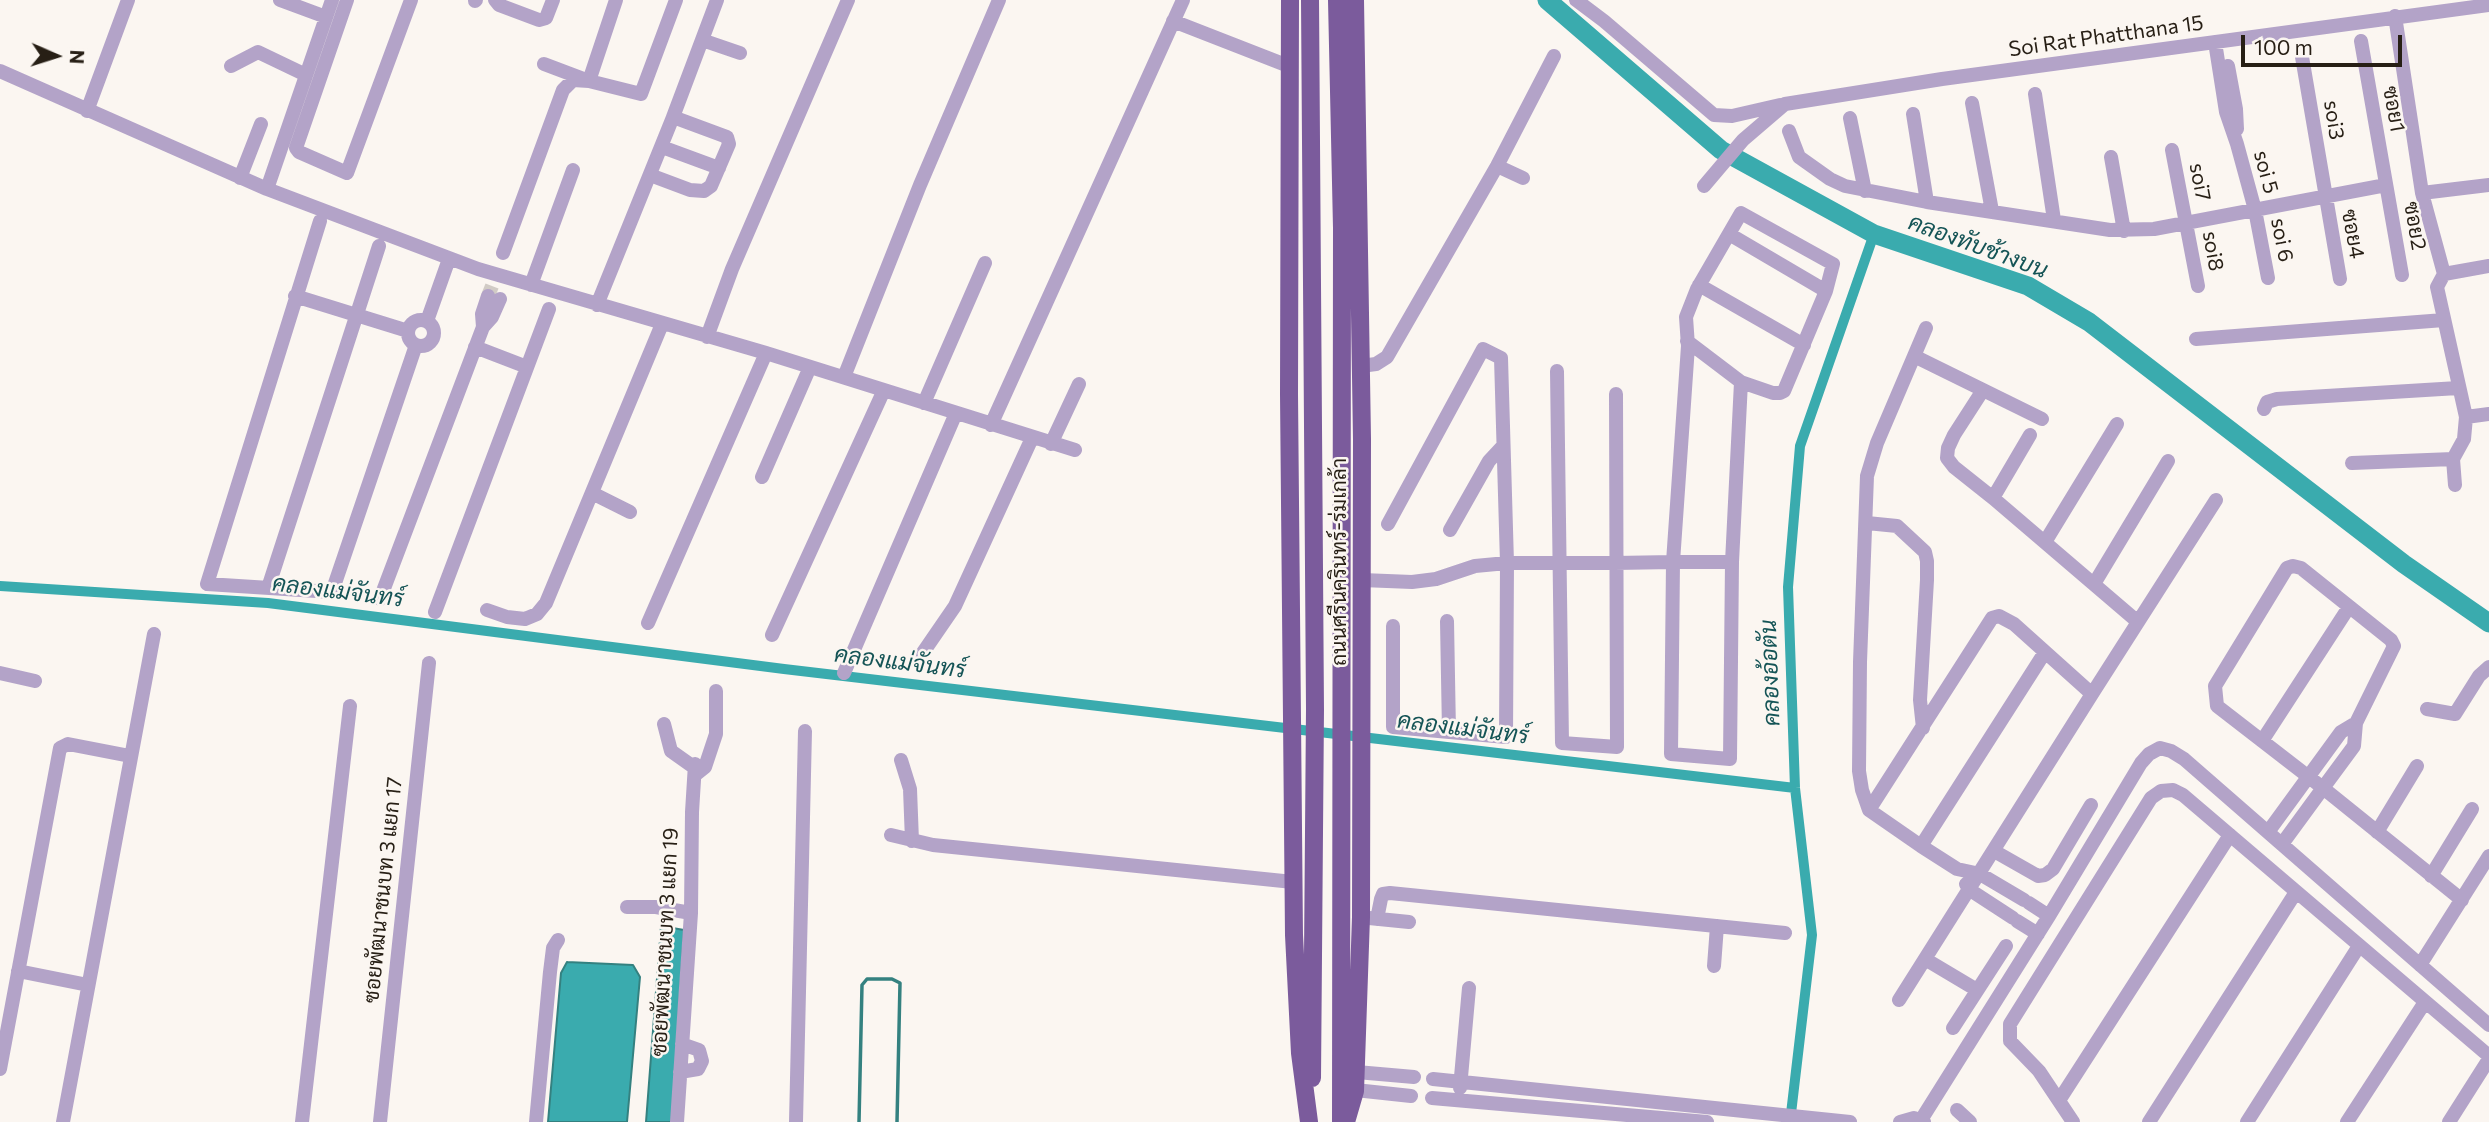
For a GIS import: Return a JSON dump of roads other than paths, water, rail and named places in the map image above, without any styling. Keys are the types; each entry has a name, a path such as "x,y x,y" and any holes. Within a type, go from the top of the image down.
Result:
{"main road":[{"name":"ถนนศรีนครินทร์-ร่มเกล้า","path":"1290,0 1289,394 1293,881 1300,1053 1310,1122"},
{"name":"ถนนศรีนครินทร์-ร่มเกล้า","path":"1310,0 1315,709 1310,1122"},
{"name":"ถนนศรีนครินทร์-ร่มเกล้า","path":"1337,0 1342,228 1340,763 1348,1081"},
{"name":"ถนนศรีนครินทร์-ร่มเกล้า","path":"1344,1122 1369,918 1362,765 1361,366 1355,0"},
{"path":"1289,394 1312,208"},
{"path":"1342,228 1361,393"}],"street":[{"path":"87,111 128,0"},
{"path":"280,0 326,18"},
{"path":"267,189 332,0"},
{"path":"347,0 296,148 299,152 347,173 411,0"},
{"path":"495,0 499,5 539,20 546,18 553,0"},
{"path":"589,81 616,0"},
{"path":"544,64 589,81 640,95 676,0"},
{"path":"597,305 662,147 717,0"},
{"path":"707,337 732,269 848,0"},
{"path":"844,377 920,185 999,0"},
{"path":"991,425 1182,0"},
{"name":"Soi Rat Phatthana 15","path":"1576,0 1714,115 1732,116 1785,104 1929,81 2489,5"},
{"path":"2395,16 2422,192 2444,274 2437,286 2466,417 2464,439 2453,458 2455,485"},
{"path":"1173,20 1290,67"},
{"path":"702,40 740,53"},
{"name":"soi 5","path":"2219,41 2236,109 2237,144 2255,210"},
{"name":"ซอย1","path":"2361,41 2386,185"},
{"name":"soi3","path":"2301,51 2325,197"},
{"path":"231,66 258,52 306,75"},
{"path":"1361,366 1376,364 1387,357 1496,166 1554,56"},
{"path":"0,71 240,178 449,259 498,287 531,285 766,353 1075,450"},
{"path":"503,253 563,90 573,80 589,81"},
{"path":"2035,94 2054,220"},
{"path":"1972,103 1992,211"},
{"path":"1704,186 1743,140 1785,104"},
{"path":"1913,114 1927,202"},
{"path":"650,175 698,192 711,186 729,144 727,137 673,117"},
{"path":"1850,118 1865,191"},
{"path":"240,178 261,124"},
{"path":"1788,131 1799,157 1845,186 1927,202 2124,232 2187,223 2386,185"},
{"path":"662,147 719,168"},
{"name":"soi7","path":"2172,150 2187,223"},
{"path":"2111,157 2124,232"},
{"path":"1496,166 1523,178"},
{"path":"531,285 573,170"},
{"name":"ซอย2","path":"2386,185 2402,275"},
{"path":"2422,192 2489,185"},
{"name":"ซอย4","path":"2325,197 2340,279"},
{"name":"soi 6","path":"2255,210 2268,278"},
{"path":"1687,341 1741,382 1780,393 1786,388 1804,345 1826,291 1833,264 1741,213 1699,285 1686,317 1687,341 1673,562 1671,754 1730,759 1732,562 1741,382"},
{"path":"320,222 207,584 332,592 416,345"},
{"name":"soi8","path":"2187,223 2198,286"},
{"path":"1729,233 1826,291"},
{"path":"268,588 379,246"},
{"path":"427,321 449,259"},
{"path":"924,403 985,263"},
{"path":"2444,274 2489,267"},
{"path":"1699,285 1804,345"},
{"path":"380,599 475,347 483,327 492,317 498,287"},
{"path":"295,296 408,331"},
{"path":"435,612 549,309"},
{"path":"2196,339 2445,320"},
{"path":"415,321 427,321 433,328 432,340 425,345 416,345 410,339 408,331 415,321"},
{"path":"487,610 507,617 525,619 537,614 546,603 662,324"},
{"path":"1926,328 1870,461 1867,476 1860,662 1859,771 1862,790 1869,810 1921,846 1958,869 1980,874 2049,916"},
{"path":"475,347 527,367"},
{"path":"1388,524 1483,349 1501,358 1507,563 1506,737 1393,727 1393,626"},
{"path":"648,623 766,353"},
{"path":"1914,356 2042,419"},
{"path":"762,477 810,367"},
{"path":"1557,370 1562,743 1617,747 1616,394"},
{"path":"1051,444 1079,384"},
{"path":"2264,409 2267,402 2277,399 2458,387"},
{"path":"772,635 884,390"},
{"path":"1983,390 1954,435 1947,458 1954,467 2138,622"},
{"path":"844,673 956,413"},
{"path":"2466,417 2489,414"},
{"path":"2045,542 2117,424"},
{"path":"1993,498 2030,435"},
{"path":"967,600 1032,438"},
{"path":"1450,530 1489,461 1503,446"},
{"path":"2352,463 2453,458"},
{"path":"2094,584 2168,461"},
{"path":"592,493 630,512"},
{"path":"1899,1000 2216,500"},
{"path":"922,654 955,606 1000,518 1011,506"},
{"path":"1867,523 1897,526 1925,552 1927,571 1920,700 1923,728"},
{"path":"1362,580 1412,582 1436,579 1475,566 1507,563 1732,562"},
{"path":"2282,844 2323,788 2354,746 2356,723 2394,646 2391,640 2301,568 2287,568 2215,686 2217,706 2323,788 2462,900"},
{"path":"2262,741 2349,607"},
{"path":"1869,810 1993,618 2006,618 2092,694"},
{"path":"1447,621 1449,732"},
{"path":"63,1122 155,634"},
{"path":"1921,846 2045,652"},
{"name":"ซอยพัฒนาชนบท 3 แยก 17","path":"380,1122 429,663"},
{"path":"2427,709 2455,714 2479,676 2489,667"},
{"path":"0,673 35,681"},
{"path":"664,724 671,751 695,769 705,767 716,734 716,691"},
{"path":"302,1122 350,706"},
{"path":"2268,832 2341,732 2356,723"},
{"path":"796,1122 805,731"},
{"path":"0,1069 60,748 68,744 130,756"},
{"path":"1900,1122 1907,1118 1922,1121 2141,763 2160,748 2184,759 2489,1025"},
{"path":"901,760 910,789 912,841"},
{"path":"2377,832 2417,766"},
{"name":"ซอยพัฒนาชนบท 3 แยก 19","path":"677,1122 691,913 695,769"},
{"path":"2073,1122 2039,1071 2010,1041 2010,1024 2151,798 2161,790 2173,790 2183,795 2489,1058 2449,1122"},
{"path":"1994,851 2038,876 2045,875 2053,869 2091,806"},
{"path":"2431,876 2472,809"},
{"path":"891,835 933,845 1293,881"},
{"path":"2060,1099 2231,835"},
{"path":"2420,965 2489,856"},
{"path":"1958,869 1970,890 2038,934"},
{"path":"2149,1122 2296,892"},
{"path":"1409,922 1369,918 1383,894 1390,893 1785,933"},
{"path":"627,907 656,907 691,913"},
{"path":"1714,966 1717,926"},
{"path":"536,1122 550,972 553,948 558,940"},
{"path":"1953,1028 2006,946"},
{"path":"2247,1122 2359,946"},
{"path":"1925,958 1977,990"},
{"path":"18,971 88,985"},
{"path":"1459,1101 1469,988"},
{"path":"2347,1122 2425,1002"},
{"path":"680,1072 698,1069 702,1061 699,1050 682,1044"},
{"path":"1348,1081 1414,1077"},
{"path":"1433,1079 1850,1122"},
{"path":"1348,1081 1411,1096"},
{"path":"1432,1098 1707,1122"},
{"path":"1957,1110 1970,1122"}],"water":[{"path":"661,926 684,930 672,1122 646,1122"},
{"path":"567,962 633,965 640,977 627,1122 548,1122 561,973"}],"waterway":[{"name":"คลองทับช้างบน","path":"1547,0 1721,150 1874,234 2028,286 2089,322 2404,564 2489,623"},
{"name":"คลองอ้อตัน","path":"1790,1122 1812,935 1795,788 1788,587 1800,446 1874,234"},
{"name":"คลองแม่จันทร์","path":"0,586 268,603 784,669 1795,788"},
{"path":"859,1122 862,985 867,979 892,979 900,983 897,1122"}],"tunnel":[{"path":"488,296 492,286"}]}
